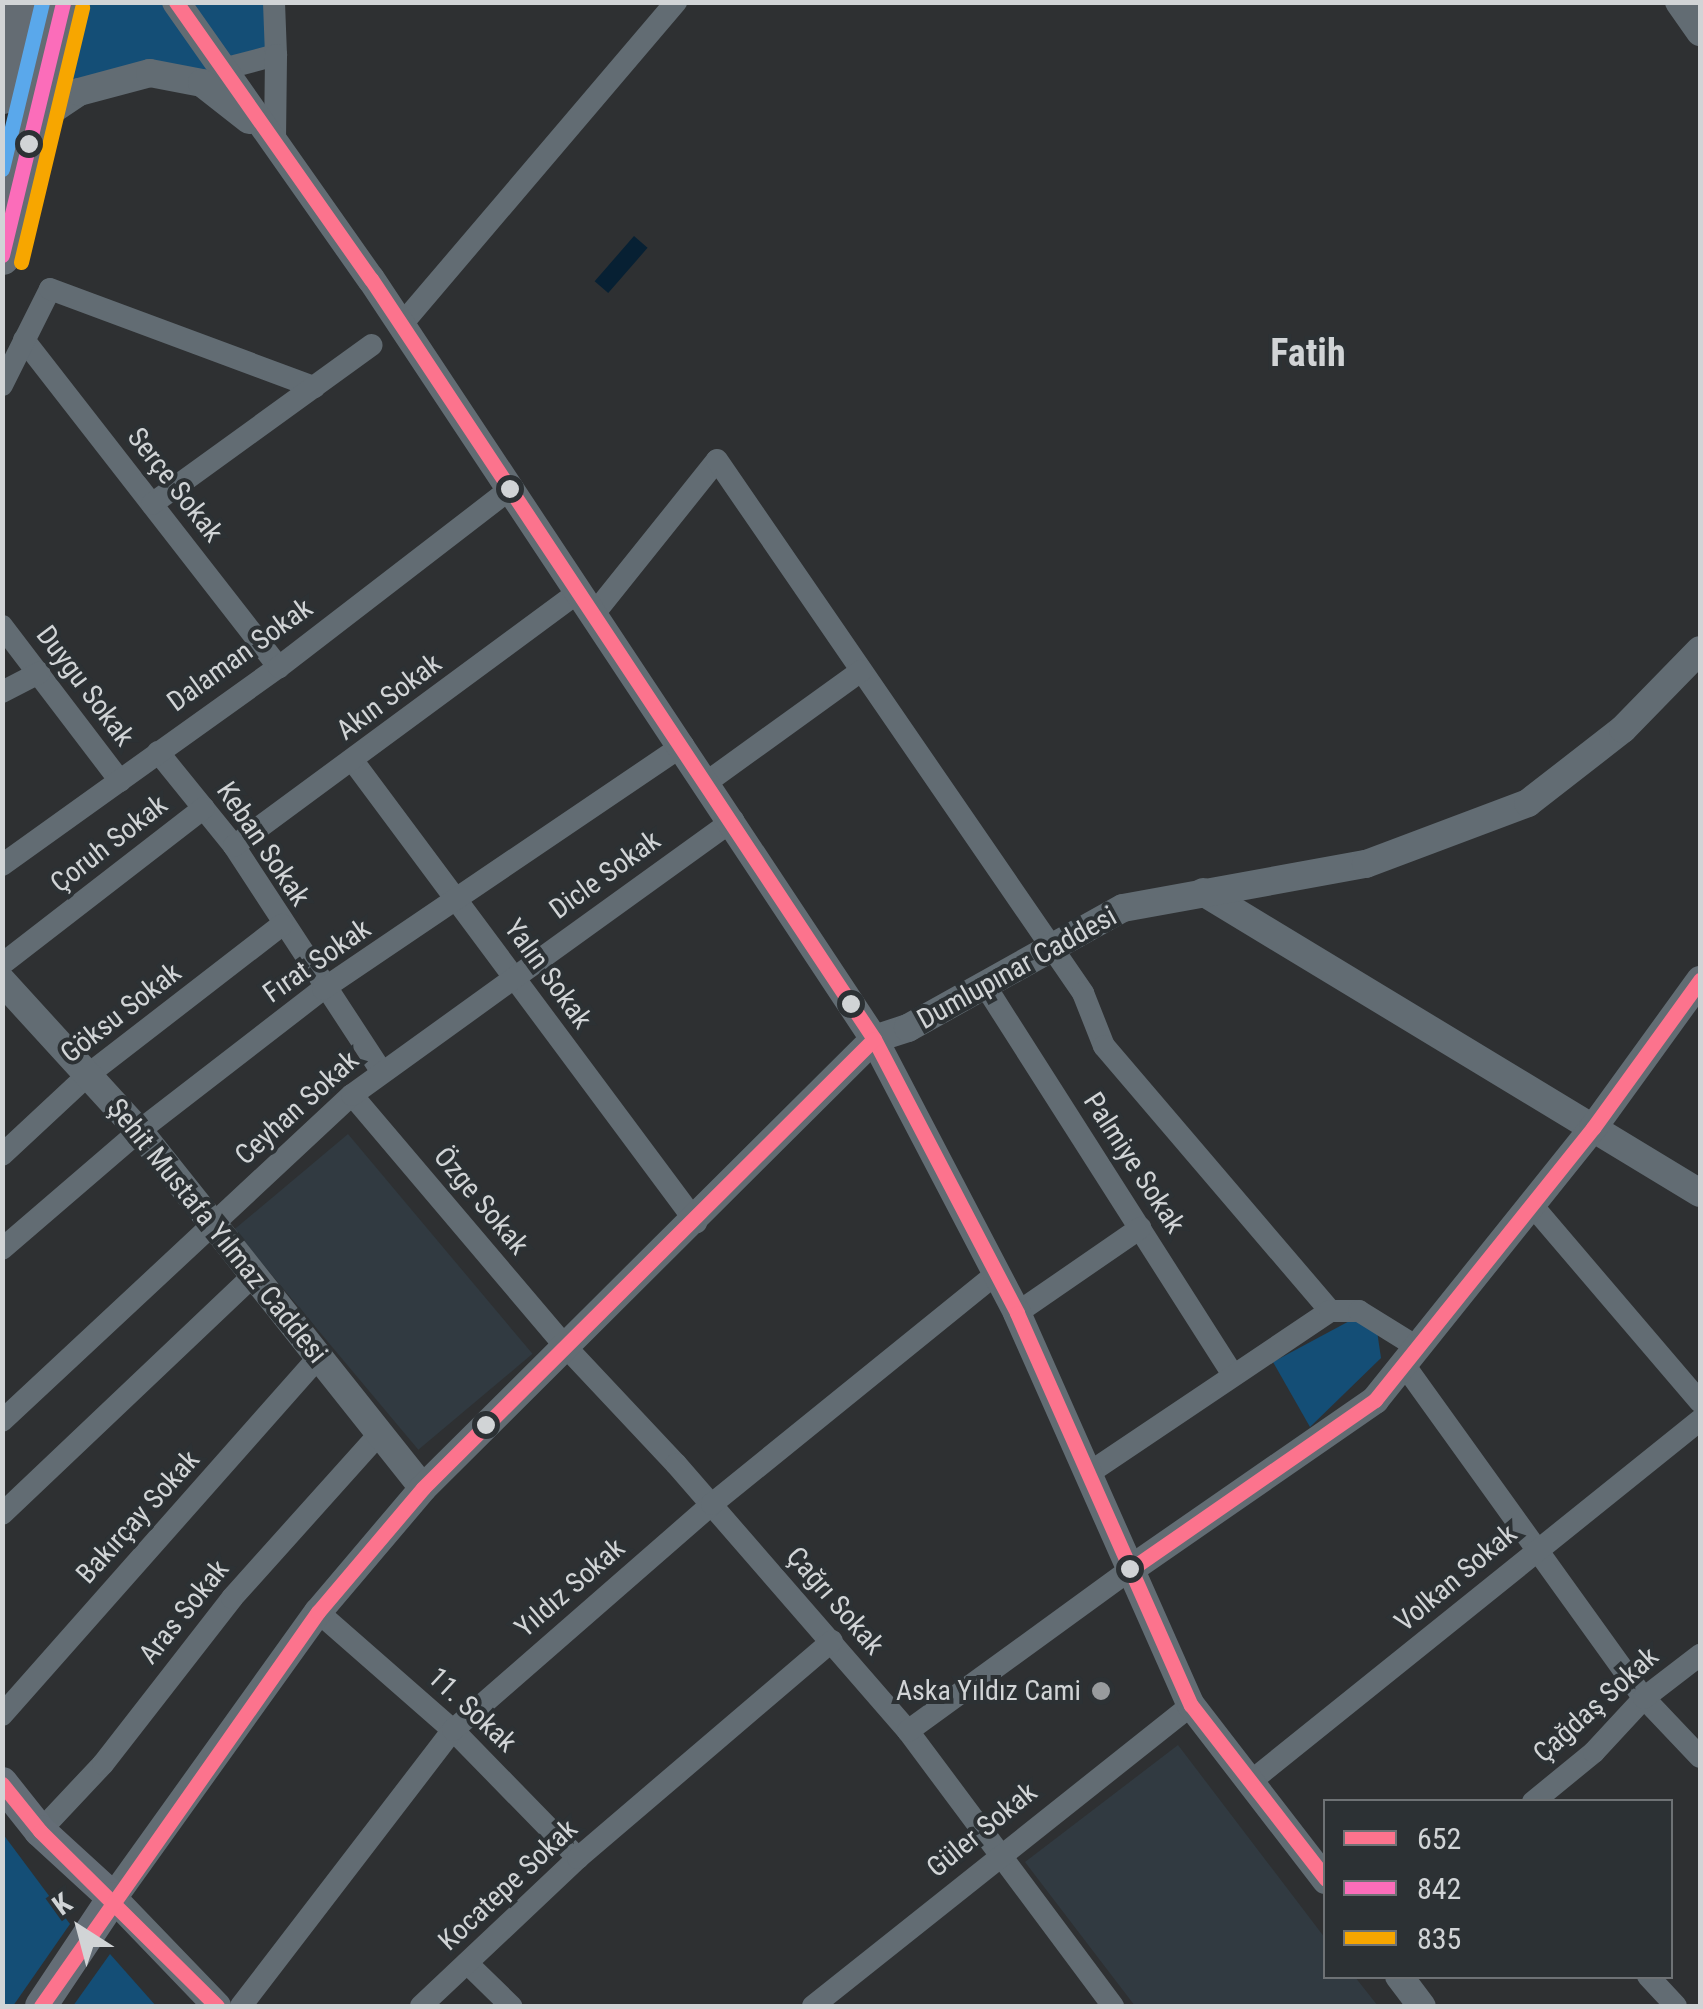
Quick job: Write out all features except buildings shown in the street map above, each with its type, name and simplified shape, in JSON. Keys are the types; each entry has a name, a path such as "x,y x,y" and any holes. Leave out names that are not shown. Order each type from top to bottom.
{"main road":[{"path":"2,96 20,2"},
{"path":"2,257 40,118 64,2"},
{"path":"2,1783 40,1832 113,1898"},
{"name":"Dumlupınar Caddesi","path":"41,2006 113,1898"}],"street":[{"path":"176,2 402,324 874,1039 1017,1313 1191,1705 1323,1876"},
{"path":"274,2 274,139"},
{"path":"402,324 676,2"},
{"path":"1679,2 1700,32"},
{"path":"223,69 276,55"},
{"path":"40,118 79,92 150,73 202,83 274,139"},
{"path":"2,385 50,289 314,387"},
{"name":"Serçe Sokak","path":"24,340 278,667"},
{"path":"152,504 372,345"},
{"name":"Akın Sokak","path":"234,846 585,604 717,460 860,672"},
{"name":"Dalaman Sokak","path":"2,865 278,667 510,489"},
{"name":"Duygu Sokak","path":"2,626 120,781"},
{"name":"Dumlupınar Caddesi","path":"113,1898 318,1612 423,1488 696,1222 874,1039 908,1028 1123,908 1366,864 1528,803 1623,729 1700,650"},
{"path":"2,692 39,672"},
{"path":"707,782 860,672 1052,946 1082,993 1104,1046 1330,1311"},
{"name":"Fırat Sokak","path":"2,1249 140,1131 323,990 458,902 682,744"},
{"name":"Keban Sokak","path":"158,752 234,846 323,990 382,1072"},
{"name":"Yalın Sokak","path":"353,761 696,1222"},
{"name":"Çoruh Sokak","path":"5,983 204,808"},
{"name":"Dicle Sokak","path":"513,978 732,820"},
{"path":"1204,892 1700,1193"},
{"name":"Göksu Sokak","path":"2,1155 89,1074 282,925"},
{"name":"Ceyhan Sokak","path":"2,1421 352,1095 513,978"},
{"name":"Şehit Mustafa Yılmaz Caddesi","path":"5,983 140,1131 212,1227 423,1488"},
{"name":"Palmiye Sokak","path":"984,984 1232,1374"},
{"path":"908,1732 1130,1568 1375,1400 1593,1128 1699,984"},
{"name":"Özge Sokak","path":"352,1095 565,1346"},
{"path":"1531,1204 1700,1402"},
{"path":"1017,1313 1140,1228"},
{"name":"Yıldız Sokak","path":"241,2006 453,1730 712,1504 997,1272"},
{"path":"2,1514 252,1277"},
{"path":"1089,1474 1330,1311 1359,1312 1411,1357 1644,1698 1700,1756"},
{"name":"Çağrı Sokak","path":"565,1346 712,1504 908,1732 1113,2006"},
{"name":"Bakırçay Sokak","path":"2,1715 318,1358"},
{"name":"Volkan Sokak","path":"1250,1782 1700,1420"},
{"name":"Aras Sokak","path":"40,1832 103,1764 232,1598 379,1434"},
{"name":"11. Sokak","path":"318,1612 453,1730 578,1858"},
{"name":"Kocatepe Sokak","path":"421,2006 578,1858 832,1641"},
{"name":"Çağdaş Sokak","path":"1537,1799 1594,1752 1644,1698 1700,1654"},
{"name":"Güler Sokak","path":"813,2006 997,1855 1191,1705"},
{"path":"113,1898 217,2006"},
{"path":"467,1963 511,2006"},
{"path":"1401,1979 1422,2006"},
{"path":"1651,1979 1676,2006"}],"shaded area":[{"path":"63,3 274,3 276,55 202,83 150,73 40,118"},
{"path":"634,236 648,248 608,293 595,281"},
{"path":"348,1134 532,1354 418,1450 234,1230"},
{"path":"1355,1318 1377,1331 1381,1358 1310,1427 1273,1362"},
{"path":"1178,1745 1323,1935 1323,1979 1357,1979 1378,2006 1135,2006 1025,1862"},
{"path":"3,1834 70,1924 13,2006 3,2006"},
{"path":"110,1954 156,2006 73,2006"}],"transit line":[{"path":"2,169 42,2"},
{"name":"842","path":"2,255 63,2"},
{"name":"652","path":"176,2 371,279 874,1039 1017,1313 1191,1705 1323,1875"},
{"name":"835","path":"21,262 82,7"},
{"name":"652","path":"1131,1569 1375,1400 1593,1128 1700,980"},
{"name":"652","path":"41,2006 318,1612 423,1488 874,1039"},
{"name":"652","path":"2,1784 40,1831 217,2006"}],"place":[{"name":"Aska Yıldız Cami","path":"1101,1691"}],"district":[{"name":"Fatih","path":"1308,354"}]}
